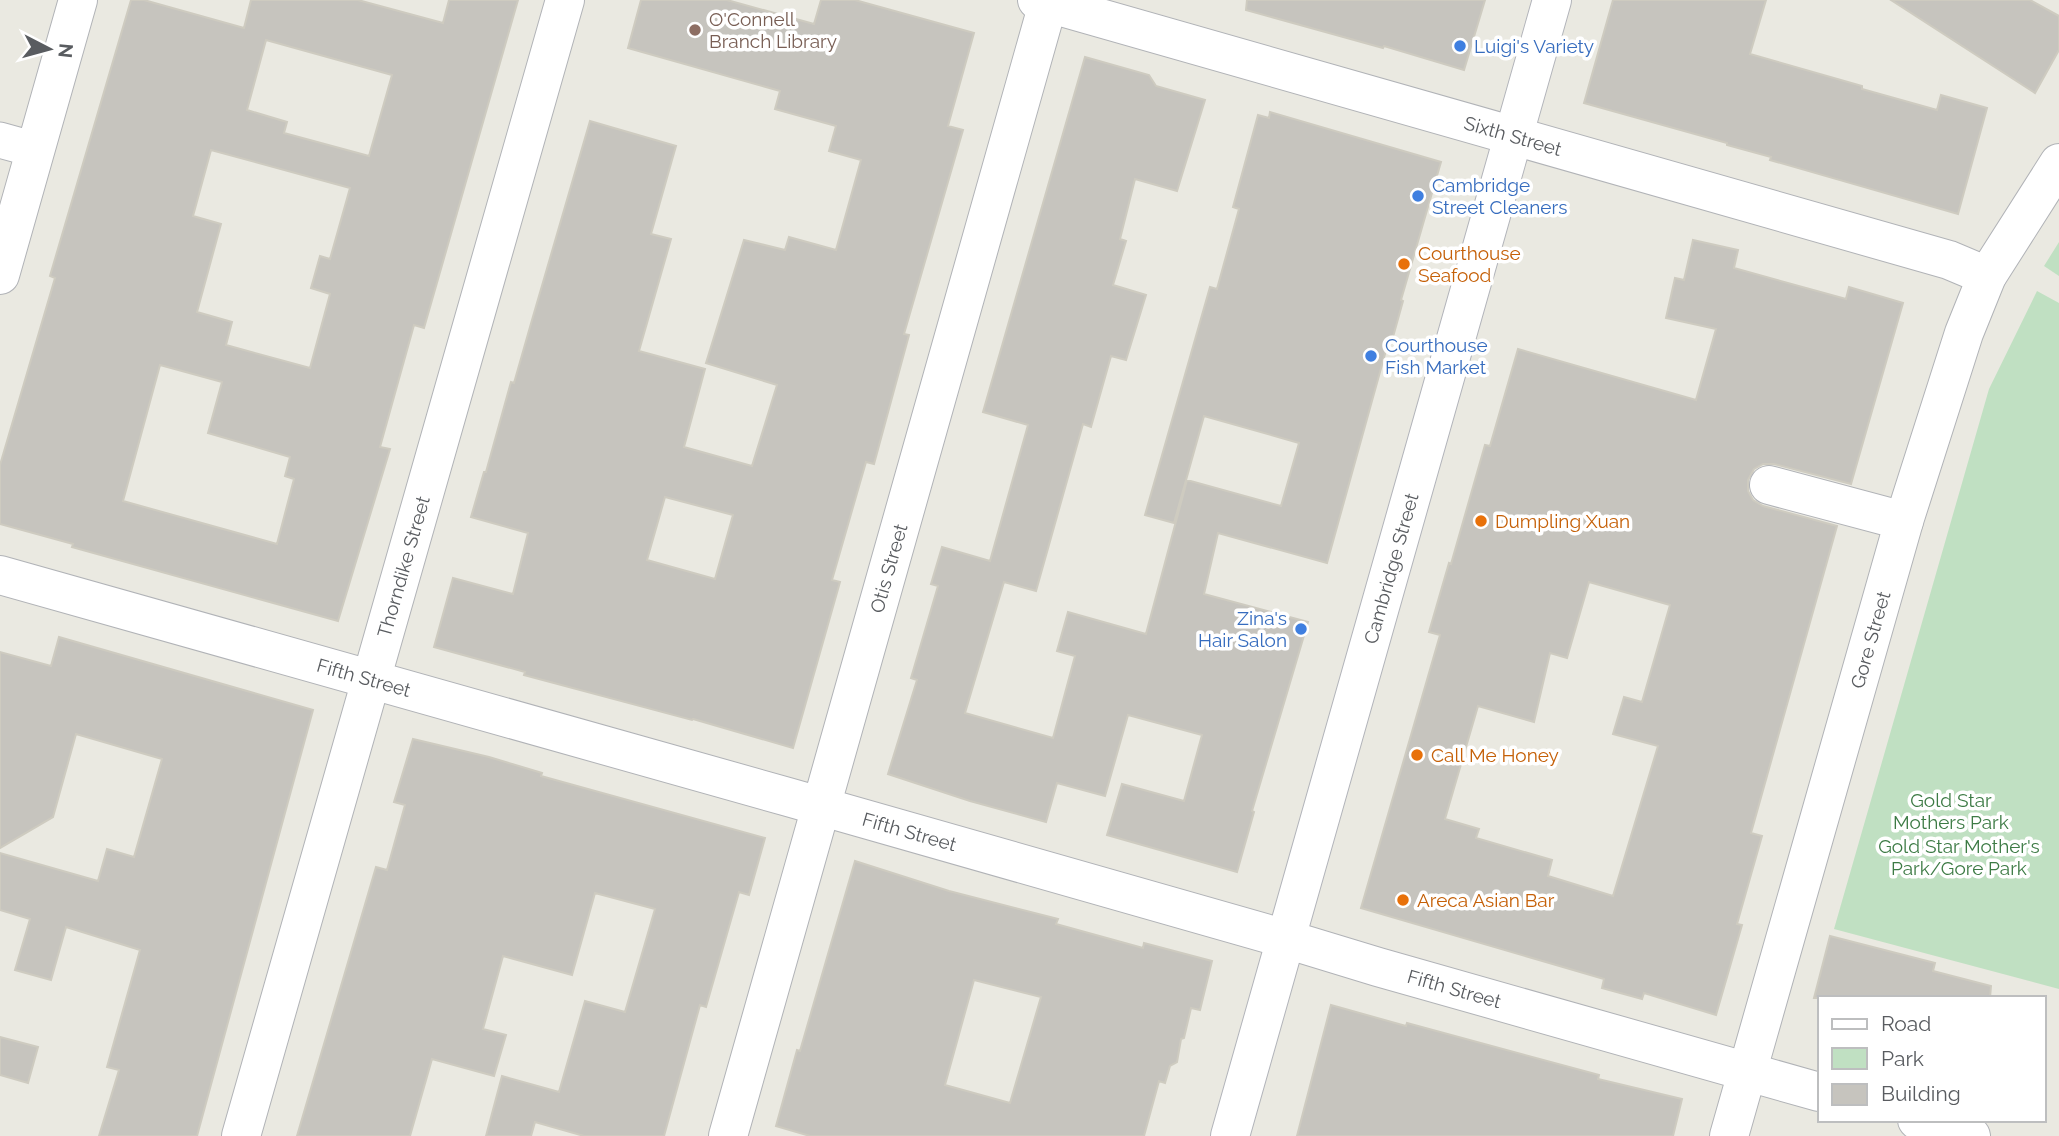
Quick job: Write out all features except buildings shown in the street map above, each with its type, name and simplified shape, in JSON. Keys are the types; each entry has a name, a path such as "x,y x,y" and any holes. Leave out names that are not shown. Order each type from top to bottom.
{"street":[{"path":"0,275 18,145 78,0"},
{"name":"Thorndike Street","path":"241,1136 565,0"},
{"name":"Cambridge Street","path":"1230,1136 1552,0"},
{"name":"Sixth Street","path":"1045,1 1950,260 1987,276"},
{"name":"Otis Street","path":"728,1136 1045,1"},
{"name":"Gore Street","path":"1729,1136 1904,521 1964,333 1987,276 2059,163"},
{"path":"1769,485 1904,521"},
{"name":"Fifth Street","path":"0,575 1818,1091"},
{"path":"1924,1122 1971,1136"}],"green space":[{"path":"2059,242 2059,276 2044,266"},
{"name":"Gold Star Mother's Park/Gore Park","path":"2037,291 2059,303 2059,989 1834,929 1989,389"}],"place":[{"name":"O'Connell Branch Library","path":"695,30"},
{"name":"Luigi's Variety","path":"1460,46"},
{"name":"Cambridge Street Cleaners","path":"1418,196"},
{"name":"Courthouse Seafood","path":"1404,264"},
{"name":"Courthouse Fish Market","path":"1371,356"},
{"name":"Dumpling Xuan","path":"1481,521"},
{"name":"Zina's Hair Salon","path":"1301,629"},
{"name":"Call Me Honey","path":"1417,755"},
{"name":"Areca Asian Bar","path":"1403,900"}],"park label":[{"name":"Gold Star Mothers Park","path":"1951,811"}]}
